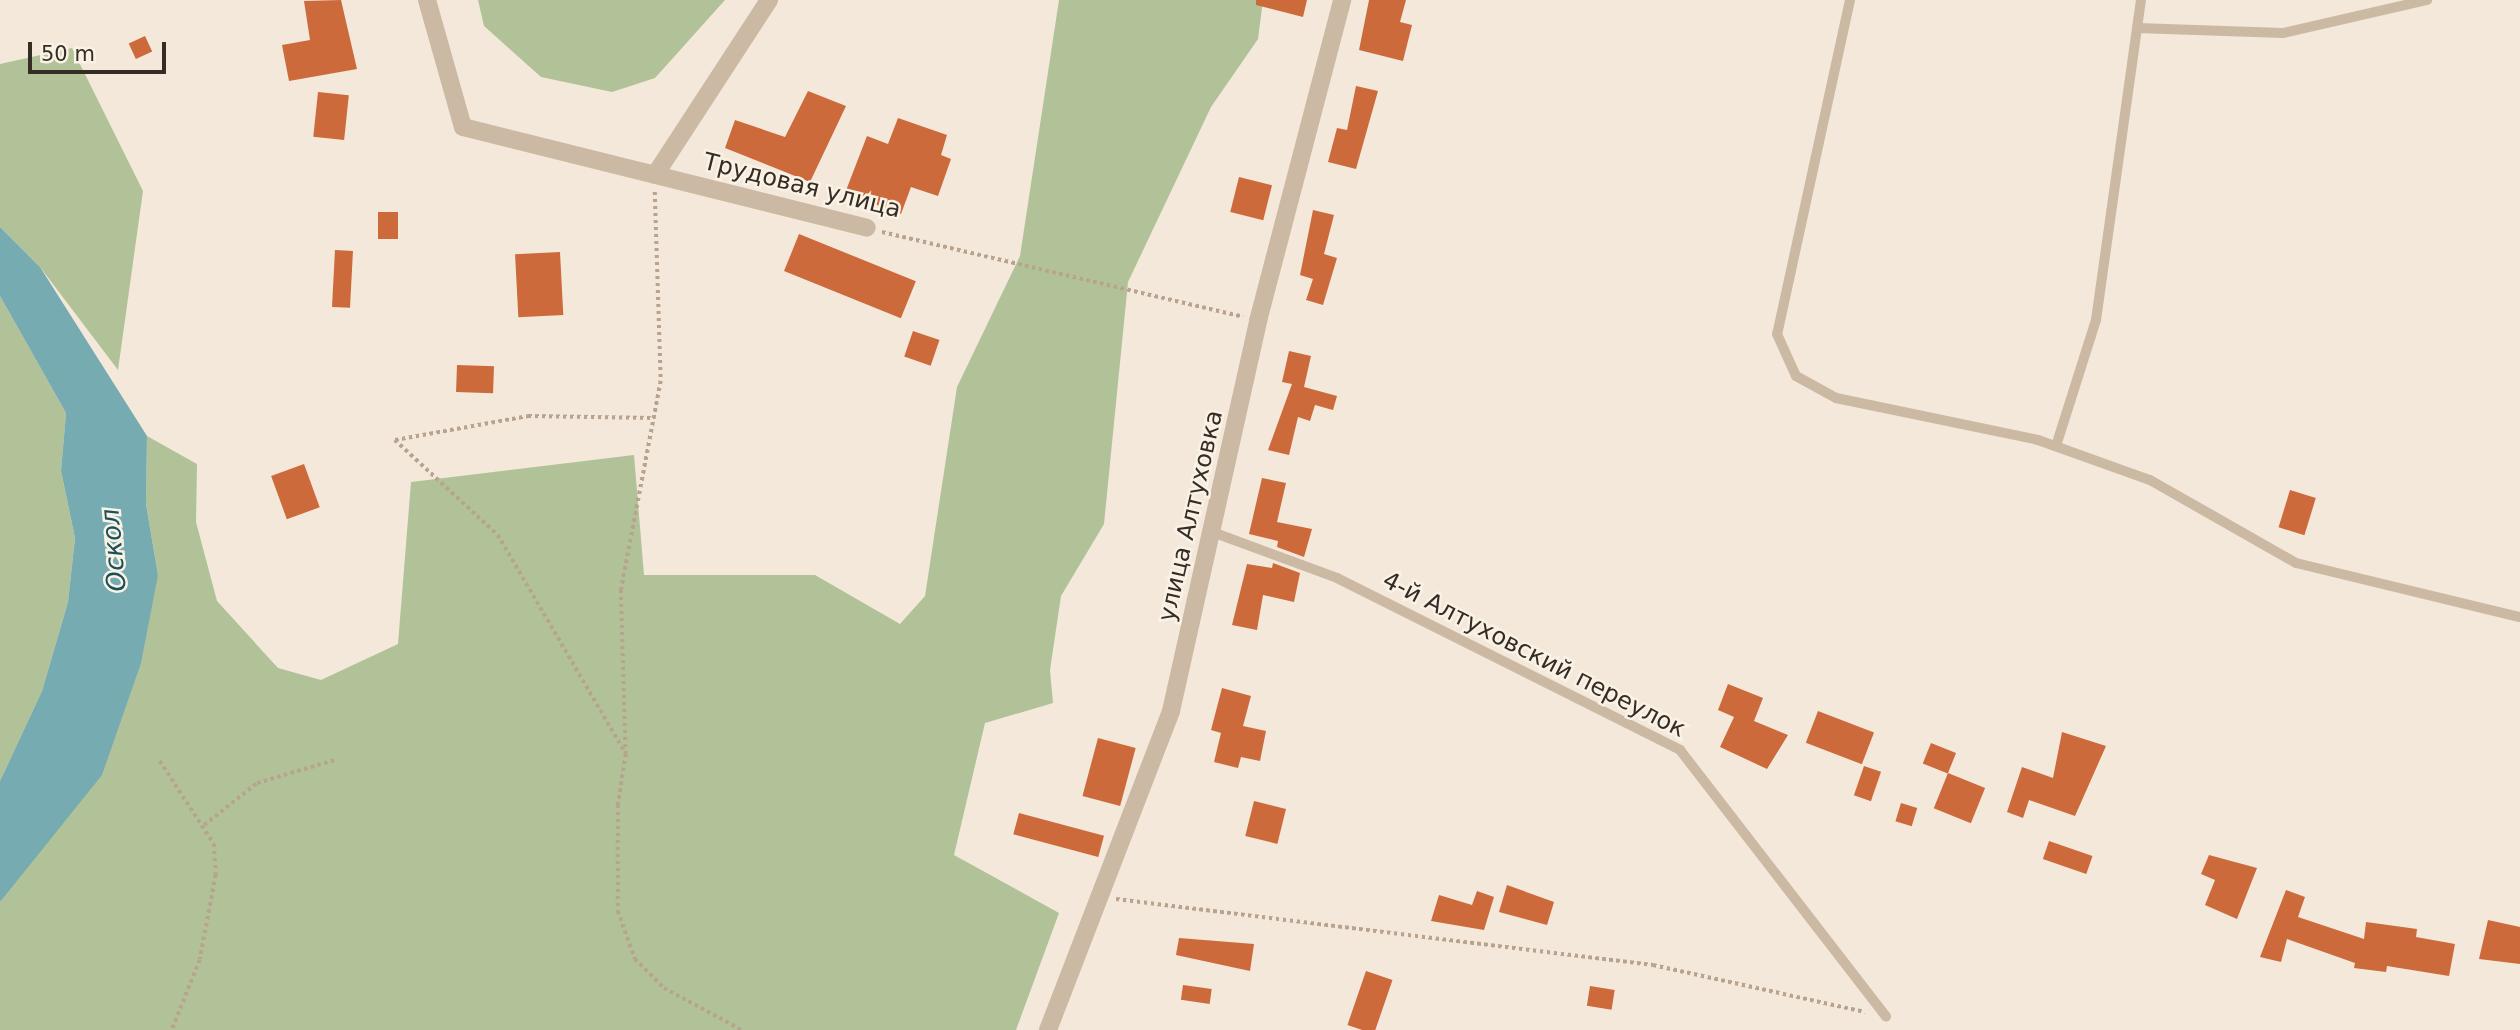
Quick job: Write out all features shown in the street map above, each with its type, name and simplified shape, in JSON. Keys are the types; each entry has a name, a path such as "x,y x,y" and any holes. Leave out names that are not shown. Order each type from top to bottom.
{"street":[{"name":"Трудовая улица","path":"427,0 463,127 867,229"},
{"path":"655,175 769,0"},
{"name":"улица Алтуховка","path":"1048,1030 1097,895 1171,711 1215,533 1258,321 1342,0"}],"lane":[{"path":"1850,0 1777,334 1796,376 1836,398 2056,446 2150,480 2296,563 2520,617"},
{"path":"2056,446 2096,320 2141,0"},
{"path":"2137,28 2283,33 2427,0"},
{"name":"4-й Алтуховский переулок","path":"1215,533 1337,578 1680,750 1886,1017"}],"path":[{"path":"655,175 661,380 621,590 626,754 618,805 618,911 635,959 664,988 742,1030"},
{"name":"Трудовая улица","path":"867,229 1258,321"},
{"path":"626,754 498,535 396,440 528,416 654,418"},
{"path":"204,825 257,783 338,758"},
{"path":"160,761 214,844 211,910 200,960 172,1030"},
{"path":"1097,895 1653,965 1886,1017"}],"green space":[{"path":"478,0 725,0 655,78 612,92 541,77 484,26"},
{"path":"1059,0 1263,0 1258,39 1211,107 1128,282 1104,524 1061,596 1050,670 1053,703 985,723 954,855 1059,913 1016,1030 0,1030 0,902 30,861 158,575 146,504 147,436 197,464 196,522 217,601 278,668 321,680 398,644 411,482 634,455 644,575 815,575 900,624 925,596 957,387 1020,256"},
{"path":"72,48 143,191 118,370 40,267 0,227 0,64"},
{"path":"0,296 66,413 61,471 75,538 68,602 42,691 0,781"}],"water":[{"name":"Оскол","path":"0,227 40,267 147,436 146,504 158,575 141,663 102,775 0,902 0,781 42,691 68,602 75,538 61,471 66,413 0,296"}],"building":[{"path":"341,0 357,69 289,81 282,45 310,40 304,1"},
{"path":"1256,0 1307,0 1303,17 1256,5"},
{"path":"1369,0 1406,0 1400,22 1412,25 1403,61 1359,50"},
{"path":"145,36 152,51 136,59 129,44"},
{"path":"1356,86 1378,91 1356,169 1328,162 1337,128 1347,130"},
{"path":"808,91 846,106 810,182 725,148 735,120 785,137"},
{"path":"318,92 349,95 344,140 313,137"},
{"path":"898,118 947,135 941,155 951,159 938,196 911,187 901,214 845,193 867,136 888,144"},
{"path":"1239,177 1272,185 1263,220 1230,212"},
{"path":"1313,210 1334,215 1324,254 1337,258 1323,305 1306,300 1313,279 1300,275"},
{"path":"378,212 398,212 398,239 378,239"},
{"path":"799,234 916,281 901,318 784,271"},
{"path":"335,250 353,251 350,308 332,307"},
{"path":"560,252 563,315 518,317 515,254"},
{"path":"913,331 939,340 931,366 904,357"},
{"path":"1289,351 1311,356 1304,387 1337,396 1333,410 1315,405 1310,421 1298,417 1289,455 1268,450 1292,384 1282,382"},
{"path":"457,365 494,366 493,393 456,392"},
{"path":"304,464 320,507 287,519 271,476"},
{"path":"1262,478 1286,483 1277,522 1312,529 1304,557 1277,547 1278,541 1249,534"},
{"path":"2290,490 2316,498 2304,535 2279,527"},
{"path":"1273,563 1300,573 1294,602 1263,595 1257,630 1232,625 1247,564 1272,568"},
{"path":"1728,684 1763,698 1754,721 1788,735 1767,769 1720,747 1734,717 1718,710"},
{"path":"1222,688 1251,696 1243,726 1266,731 1260,761 1241,757 1238,768 1214,762 1221,733 1211,730"},
{"path":"1818,711 1874,733 1862,764 1806,743"},
{"path":"2062,732 2106,746 2075,816 2029,800 2023,818 2007,812 2022,767 2053,778"},
{"path":"1098,738 1136,748 1120,806 1082,796"},
{"path":"1931,743 1956,753 1948,774 1923,763"},
{"path":"1864,766 1881,772 1871,801 1854,795"},
{"path":"1948,773 1985,788 1971,823 1934,808"},
{"path":"1254,801 1286,809 1277,844 1245,836"},
{"path":"1901,803 1917,808 1912,826 1895,821"},
{"path":"1019,813 1104,836 1098,857 1013,834"},
{"path":"2049,841 2092,856 2086,874 2043,859"},
{"path":"2209,855 2257,868 2237,919 2205,905 2215,880 2201,874"},
{"path":"1507,885 1554,902 1547,925 1499,912"},
{"path":"2286,890 2305,897 2298,917 2364,939 2366,922 2417,929 2416,937 2455,944 2449,976 2387,966 2386,972 2354,968 2355,963 2287,939 2281,962 2260,957"},
{"path":"1477,891 1494,897 1484,930 1431,921 1439,895 1472,905"},
{"path":"2488,920 2520,927 2520,964 2479,959"},
{"path":"1179,938 1254,944 1250,971 1176,955"},
{"path":"1366,971 1392,980 1375,1030 1362,1030 1347,1025"},
{"path":"1183,985 1212,989 1210,1004 1181,1000"},
{"path":"1590,986 1615,990 1612,1010 1587,1006"}]}
